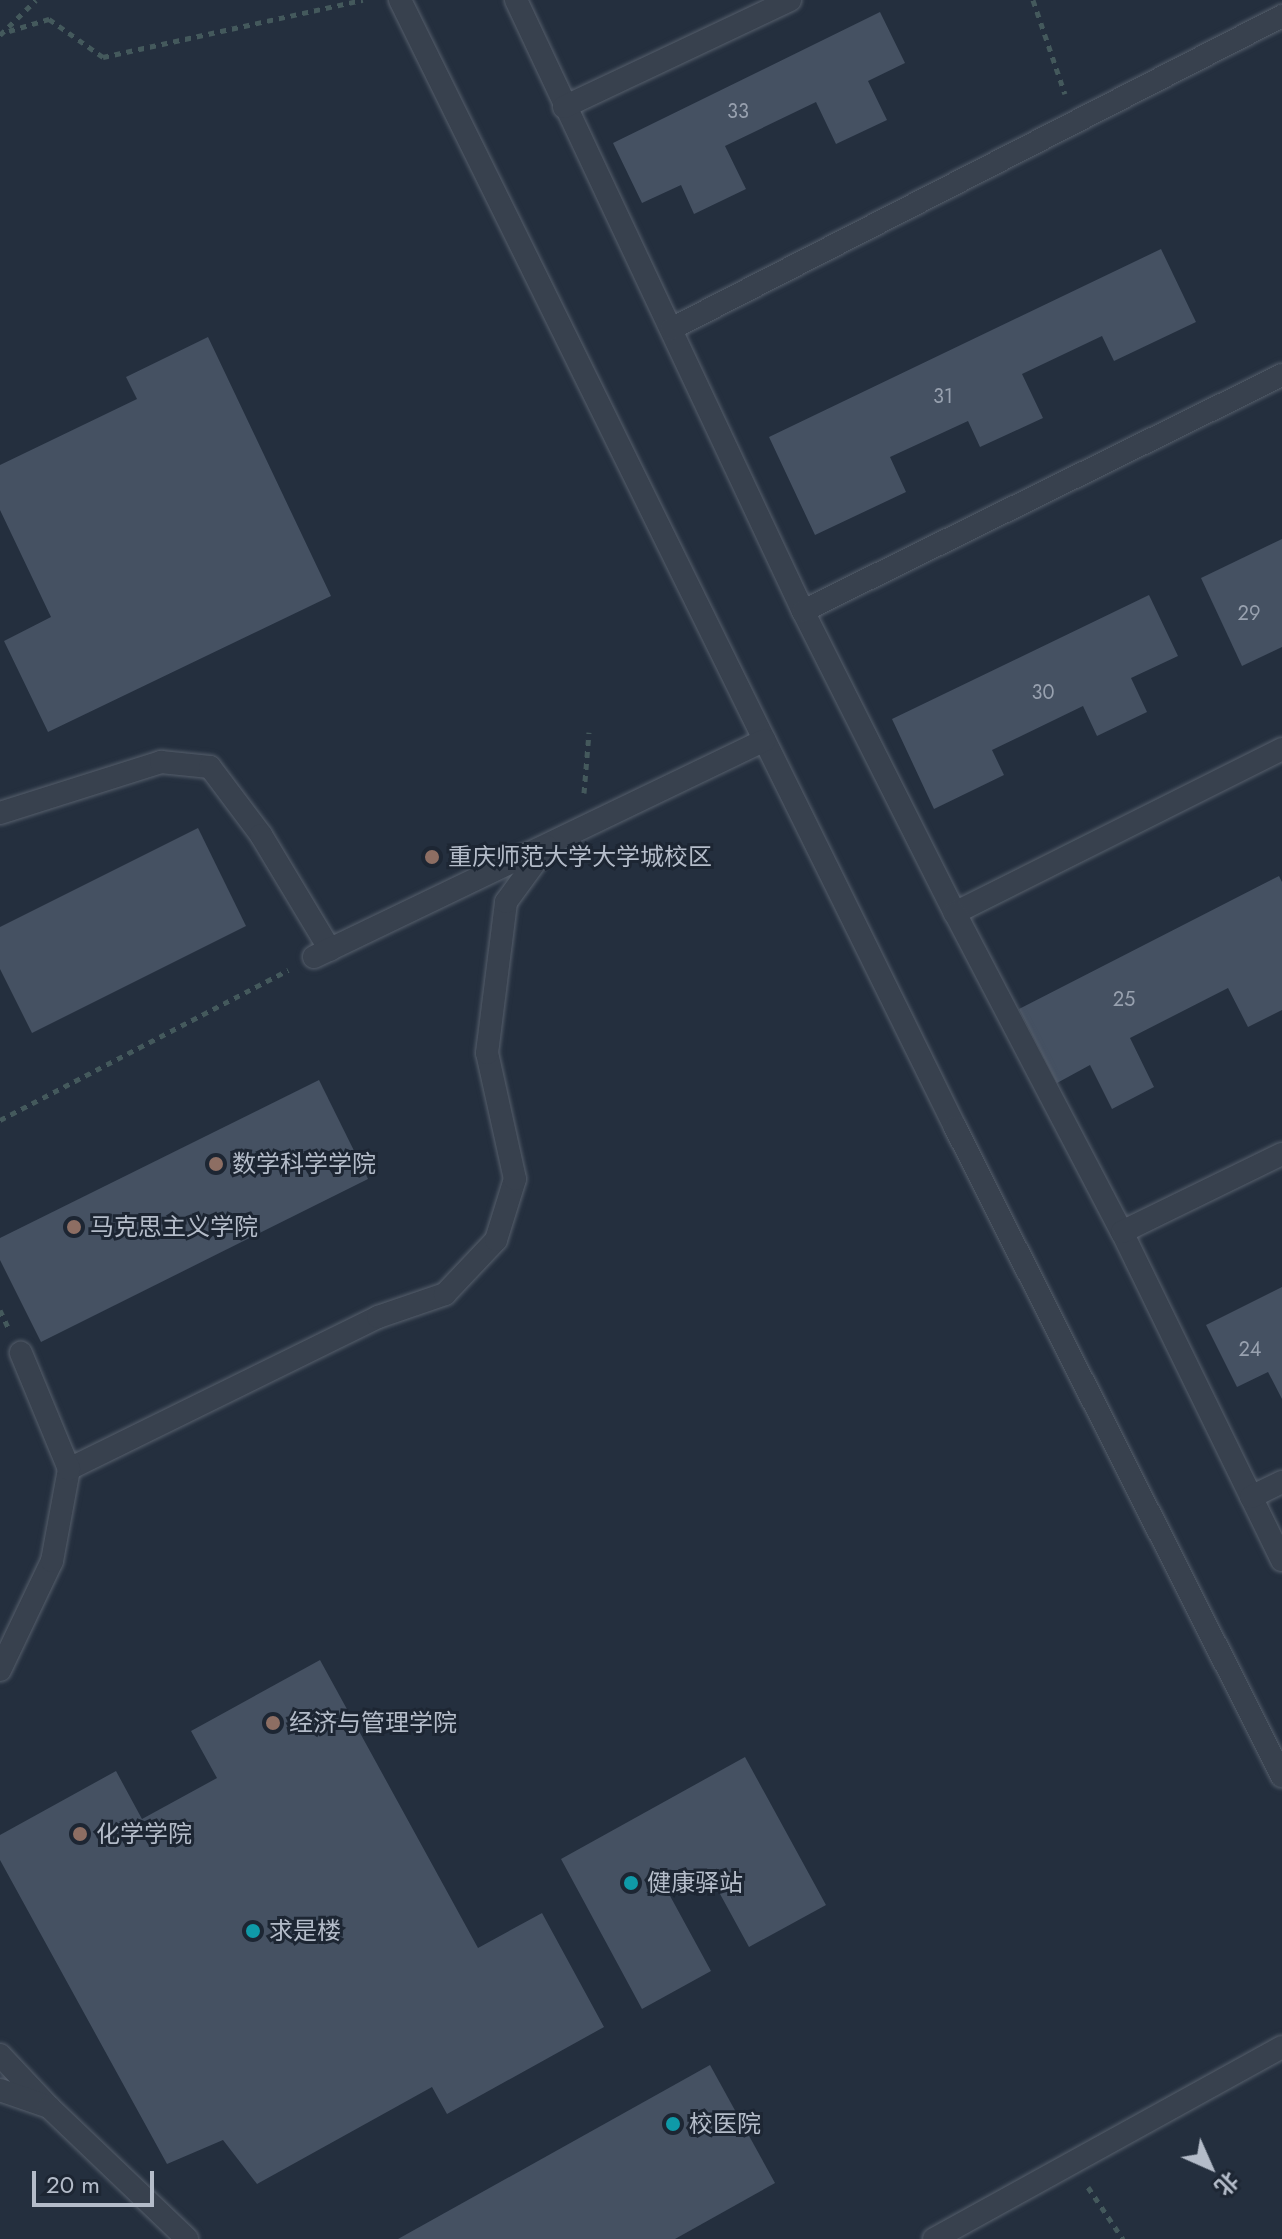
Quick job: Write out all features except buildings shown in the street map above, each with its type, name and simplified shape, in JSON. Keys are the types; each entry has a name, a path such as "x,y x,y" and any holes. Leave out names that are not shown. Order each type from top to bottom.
{"lane":[{"path":"400,0 947,1113 1282,1776"},
{"path":"516,0 803,611 955,913 1122,1232 1282,1560"},
{"path":"564,107 790,0"},
{"path":"671,329 1282,16"},
{"path":"803,611 1282,375"},
{"path":"0,813 161,762 210,767 261,835 322,953 764,740"},
{"path":"955,913 1282,749"},
{"path":"69,1469 378,1317 445,1294 496,1240 515,1179 487,1053 504,917 506,902 547,846"},
{"path":"1122,1232 1282,1154"},
{"path":"0,1670 52,1561 69,1469 21,1353"},
{"path":"1251,1497 1282,1482"},
{"path":"934,2239 1282,2047"},
{"path":"0,2055 49,2107 187,2239"},
{"path":"0,2090 49,2107"}],"path":[{"path":"9,31 36,0"},
{"path":"0,35 49,19 103,57 363,0"},
{"path":"1033,0 1075,123"},
{"path":"580,830 589,732"},
{"path":"0,1120 322,953"},
{"path":"1073,2162 1123,2239"}],"place":[{"name":"重庆师范大学大学城校区","path":"432,857"},
{"name":"数学科学学院","path":"216,1164"},
{"name":"马克思主义学院","path":"74,1227"},
{"name":"经济与管理学院","path":"273,1723"},
{"name":"化学学院","path":"80,1834"},
{"name":"健康驿站","path":"631,1883"},
{"name":"求是楼","path":"253,1931"},
{"name":"校医院","path":"673,2124"}]}
